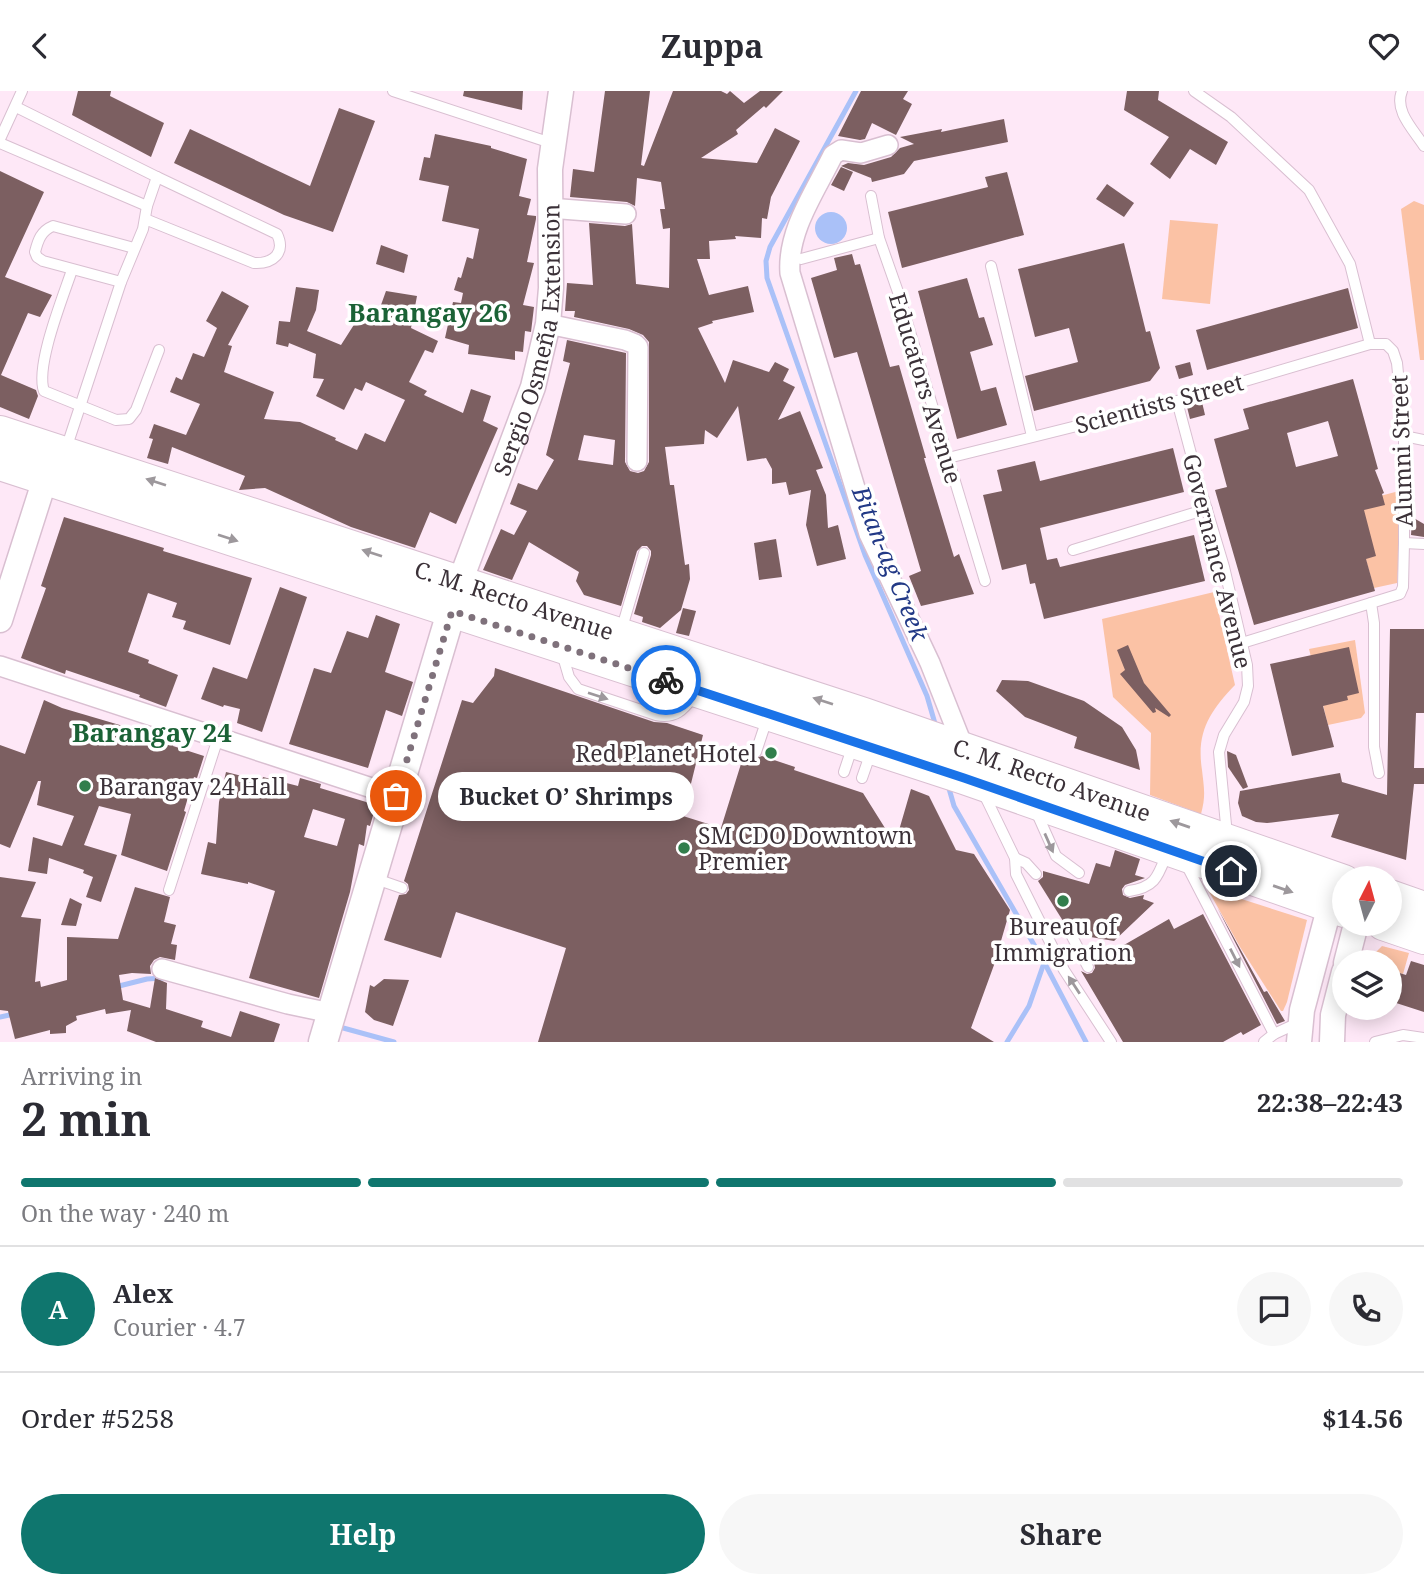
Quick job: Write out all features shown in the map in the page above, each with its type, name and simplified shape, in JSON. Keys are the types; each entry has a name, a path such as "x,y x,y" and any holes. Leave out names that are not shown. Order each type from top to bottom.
{"highway":[{"name":"C. M. Recto Avenue","path":"0,432 456,596 560,646 769,714 862,732 910,731 1032,802 1175,852 1332,892"},
{"name":"C. M. Recto Avenue","path":"0,464 44,479 456,596 620,635 862,732 915,762 966,764 1227,840 1332,891"},
{"path":"1402,900 1424,908"},
{"path":"1402,930 1424,938"}],"main road":[{"path":"323,1042 456,596"}],"street":[{"name":"Sergio Osmeña Extension","path":"456,596 529,397 548,324 551,288 549,208 552,143 561,91"},
{"path":"888,145 861,153 841,150 834,155 794,236 789,255 790,273 869,534 930,663 966,764"},
{"path":"549,208 626,214"},
{"path":"548,324 625,340 638,348 637,461"},
{"path":"1,612 44,479"},
{"path":"0,666 396,796"},
{"path":"1300,1032 1332,919"},
{"path":"162,969 288,1004 331,1013"},
{"path":"1332,1042 1333,1020"}],"lane":[{"path":"22,91 0,141 147,207"},
{"path":"393,91 552,143"},
{"path":"1194,91 1231,117 1309,190 1350,264 1370,344"},
{"path":"1402,91 1399,101 1401,113 1424,146"},
{"path":"16,107 277,234 282,243 281,250 265,264 254,263 145,219"},
{"path":"64,453 157,177"},
{"name":"Educators Avenue","path":"871,196 879,238 898,292 985,580"},
{"path":"121,282 72,270 37,257 35,252 44,229 53,226 134,247"},
{"path":"801,259 879,238"},
{"path":"991,266 1032,436"},
{"path":"72,270 44,358 41,383 44,391 116,420 129,419 136,410 159,350"},
{"name":"Scientists Street","path":"948,458 1177,401 1370,344"},
{"name":"Alumni Street","path":"1370,344 1386,344 1393,351 1397,363 1404,436 1404,543 1400,594 1371,603"},
{"name":"Governance Avenue","path":"1177,401 1224,567 1242,643 1248,686 1244,702 1224,735 1219,752 1227,840"},
{"path":"1404,436 1424,440"},
{"path":"1073,550 1206,509"},
{"path":"1404,543 1424,544"},
{"path":"620,635 644,553"},
{"path":"1242,643 1371,603 1374,623 1374,747 1379,773"},
{"path":"755,752 769,714"},
{"path":"844,772 862,732"},
{"path":"862,732 862,778"},
{"path":"169,890 218,738"},
{"path":"966,764 1016,858 1016,874 1065,970 1111,1042"},
{"path":"1032,802 1056,856 1079,873"},
{"path":"1129,891 1141,889 1157,879 1175,852 1275,1034"},
{"path":"1016,858 1026,863 1036,874"},
{"path":"372,878 402,888"},
{"path":"1067,927 1088,967"},
{"path":"1264,1042 1275,1034 1300,1032"},
{"path":"1376,1042 1403,1035 1424,1038"}],"shaded area":[{"path":"1414,201 1424,205 1424,360 1420,360 1401,209"},
{"path":"1170,220 1218,224 1210,304 1162,299"},
{"path":"1399,491 1397,583 1374,588 1350,504"},
{"path":"1214,592 1235,685 1212,713 1203,733 1201,757 1204,797 1201,814 1150,795 1151,733 1113,697 1102,619"},
{"path":"1355,640 1365,713 1361,718 1328,725 1309,649"},
{"path":"1207,888 1307,920 1283,1011 1240,947"},
{"path":"1382,946 1397,950 1378,950"},
{"path":"1402,951 1409,953 1402,974"}],"water":[{"path":"831,212 842,217 847,228 842,239 831,244 820,239 815,228 820,217"}],"building":[{"path":"78,91 111,91 110,96 164,123 151,157 72,115"},
{"path":"464,91 523,91 522,110 463,96"},
{"path":"605,91 650,91 641,165 644,166 673,91 721,91 727,94 730,91 744,103 760,91 783,91 766,108 764,106 736,130 738,134 701,158 757,163 775,128 800,141 771,197 767,219 762,218 761,238 735,236 736,239 709,241 710,259 697,259 709,295 748,286 754,312 712,321 713,323 698,328 725,383 733,360 769,372 775,362 789,369 783,381 795,387 778,420 800,411 823,468 816,470 826,495 828,528 838,525 846,559 817,566 806,525 811,490 789,495 786,482 772,484 772,469 766,458 747,461 738,406 717,438 705,430 704,444 665,447 670,485 674,485 685,565 689,564 690,579 681,610 660,628 642,622 643,617 634,614 651,555 647,546 642,546 637,551 621,606 584,595 576,581 579,572 529,542 512,580 483,570 501,529 514,535 527,511 510,504 518,483 537,490 554,460 546,455 570,363 563,361 567,340 626,353 625,462 630,471 638,473 644,471 649,462 649,342 643,335 629,329 574,317 575,311 565,311 567,283 593,285 589,223 625,226 632,224 636,284 669,288 670,228 663,229 660,209 665,209 661,182 637,178 635,206 627,202 570,197 573,169 594,172","holes":["584,435 615,440 613,465 578,460"]},
{"path":"861,91 908,91 903,99 912,104 896,135 872,123 865,139 838,136"},
{"path":"1127,91 1159,91 1158,100 1228,142 1216,165 1190,149 1170,179 1150,164 1169,137 1124,110"},
{"path":"339,108 375,121 333,232 284,215 174,163 190,129 310,186"},
{"path":"1004,119 1008,142 914,161 904,174 872,182 871,178 841,166 848,163 864,165 891,157 900,148 914,144 900,137"},
{"path":"435,134 491,146 527,159 519,196 531,199 527,215 536,216 536,219 527,262 534,263 523,305 534,307 531,332 525,331 523,352 515,351 515,360 468,354 469,345 445,338 453,302 461,303 463,293 454,290 458,277 461,278 467,257 473,259 479,229 442,221 449,186 419,180 424,157 430,158"},
{"path":"841,167 853,172 844,191 831,185"},
{"path":"0,171 44,192 5,277 52,295 40,317 28,313 1,375 36,390 38,396 29,419 0,407"},
{"path":"1007,172 1024,235 902,268 888,212 988,187 985,177"},
{"path":"1107,184 1134,203 1124,217 1096,199"},
{"path":"1124,243 1146,332 1150,331 1160,368 1150,381 1034,411 1025,376 1078,362 1069,328 1035,337 1018,269"},
{"path":"381,245 408,255 404,273 376,264"},
{"path":"852,254 855,265 860,264 890,367 899,365 954,557 959,554 974,594 921,606 909,576 921,571 857,352 834,358 811,278 837,270 834,258"},
{"path":"967,278 979,318 984,317 993,345 970,352 981,391 996,387 1007,425 957,439 918,291"},
{"path":"296,287 319,290 316,310 307,331 341,345 364,309 377,316 386,291 417,296 411,328 438,341 433,353 425,350 409,382 427,391 424,395 463,413 471,389 491,396 483,421 498,428 456,524 430,512 415,548 351,527 265,488 239,490 245,476 172,447 168,464 147,458 154,424 186,435 200,404 170,392 176,377 182,380 193,353 204,357 217,328 206,321 222,291 249,306 228,345 232,346 224,372 274,392 264,419 300,422 357,450 365,433 385,442 405,400 366,382 362,391 355,388 344,410 316,396 324,379 313,378 316,354 289,343 288,347 276,344 279,321 290,322"},
{"path":"1348,288 1358,328 1207,370 1196,330"},
{"path":"1190,362 1193,375 1179,379 1175,366"},
{"path":"1353,379 1378,469 1375,470 1384,493 1385,505 1364,510 1376,556 1366,559 1375,591 1254,625 1215,490 1227,487 1214,439 1249,429 1243,409","holes":["1328,421 1338,456 1296,467 1287,433"]},
{"path":"1202,402 1205,415 1190,419 1187,407"},
{"path":"1173,448 1184,492 1040,528 1047,560 1057,558 1060,567 1194,535 1205,581 1044,619 1035,583 1030,584 1026,564 1002,570 983,495 1002,491 997,470 1035,461 1040,481"},
{"path":"64,517 252,578 230,645 183,629 186,621 172,617 177,603 148,593 128,652 178,675 166,707 139,697 140,695 66,670 65,674 21,658 46,588 41,586"},
{"path":"1412,517 1424,524 1424,537 1411,535"},
{"path":"776,539 782,577 759,580 754,543"},
{"path":"280,587 307,597 262,732 237,723 240,709 224,705 223,707 201,699 213,667 247,679"},
{"path":"683,608 696,611 689,636 676,633"},
{"path":"376,615 400,624 385,672 413,682 402,716 386,710 368,768 289,744 314,668 331,673 347,631 368,638"},
{"path":"1390,629 1424,629 1424,713 1416,713 1414,768 1424,768 1424,784 1414,784 1406,860 1331,837 1339,814 1267,823 1242,816 1238,803 1240,791 1340,773 1342,782 1387,795"},
{"path":"1128,645 1144,683 1171,715 1169,717 1155,708 1156,712 1153,713 1120,674 1125,670 1117,650"},
{"path":"1349,647 1359,693 1347,696 1348,700 1323,706 1334,747 1292,756 1270,664"},
{"name":"SM CDO Downtown Premier","path":"495,668 654,722 667,723 703,735 683,816 721,828 745,751 753,759 762,756 795,767 794,770 863,793 895,844 911,789 929,796 956,850 974,854 1010,910 971,1028 994,1042 538,1042 566,948 456,912 441,958 384,940 399,895 406,894 409,890 404,881 462,700 473,703 494,676"},
{"path":"1002,680 1028,681 1084,701 1122,727 1136,750 1140,770 1074,748 1077,737 1025,717 996,691"},
{"path":"44,700 62,708 174,741 173,746 204,756 197,778 194,777 167,871 121,855 131,814 99,806 84,845 117,855 101,902 86,897 93,877 83,873 84,870 49,858 47,874 28,871 33,837 62,846 74,816 37,805 41,781 38,781 10,848 0,844 0,745 25,754"},
{"path":"1227,751 1236,755 1248,787 1243,789 1228,767"},
{"path":"226,772 262,781 263,777 298,786 300,778 321,784 320,788 376,805 370,826 367,825 364,846 359,844 350,892 319,998 249,978 275,891 248,882 201,874 208,842 216,844 219,802","holes":["313,809 345,819 337,846 304,837"]},
{"path":"1115,850 1140,859 1135,875 1145,878 1125,885 1122,889 1123,895 1130,898 1144,895 1143,899 1154,903 1114,941 1079,935 1072,921 1063,921 1038,881 1043,877 1043,871 1089,884 1096,863 1110,867"},
{"path":"0,877 36,882 21,917 41,919 35,982 40,981 41,987 67,980 67,937 118,939 135,887 170,897 164,922 176,925 171,944 177,945 175,960 160,957 154,960 150,966 151,974 119,975 123,1000 150,1008 155,978 167,983 166,1009 203,1021 201,1027 231,1037 240,1011 280,1024 274,1042 156,1042 127,1031 131,1010 106,1014 105,1009 76,1016 77,1020 66,1026 66,1033 50,1034 50,1030 15,1039 8,1011 0,1010"},
{"path":"70,898 82,904 76,926 61,925"},
{"path":"1217,907 1264,992 1267,991 1285,1021 1277,1024"},
{"path":"1203,914 1261,1025 1223,1042 1123,1042 1081,971 1092,973 1094,962 1103,954 1105,956 1169,919 1174,929"},
{"path":"1411,961 1424,965 1424,1012 1402,1005 1402,974 1406,975"},
{"path":"384,979 409,980 393,1026 374,1020 365,1012 370,985 374,987"}],"waterway":[{"name":"Bitan-ag Creek","path":"856,91 770,247 766,261 767,278 865,555 927,696 936,727"},
{"name":"Bitan-ag Creek","path":"948,785 954,806 1044,962 1086,1042"},
{"path":"1007,1042 1029,1006 1044,963"},
{"path":"115,987 163,978"},
{"path":"0,1017 14,1014"},
{"path":"336,1026 394,1042"}],"way so far":[{"path":"396,796 452,611 666,680"}],"place":[{"name":"Red Planet Hotel","path":"771,753"},
{"name":"Barangay 24 Hall","path":"85,786"},
{"name":"Bucket O’ Shrimps","path":"396,796"},
{"name":"SM CDO Downtown Premier","path":"684,848"},
{"name":"Bureau of Immigration","path":"1063,901"}],"district":[{"name":"Barangay 26","path":"428,312"},
{"name":"Barangay 24","path":"152,732"}],"route":[{"path":"666,680 964,778 1231,871"}]}
